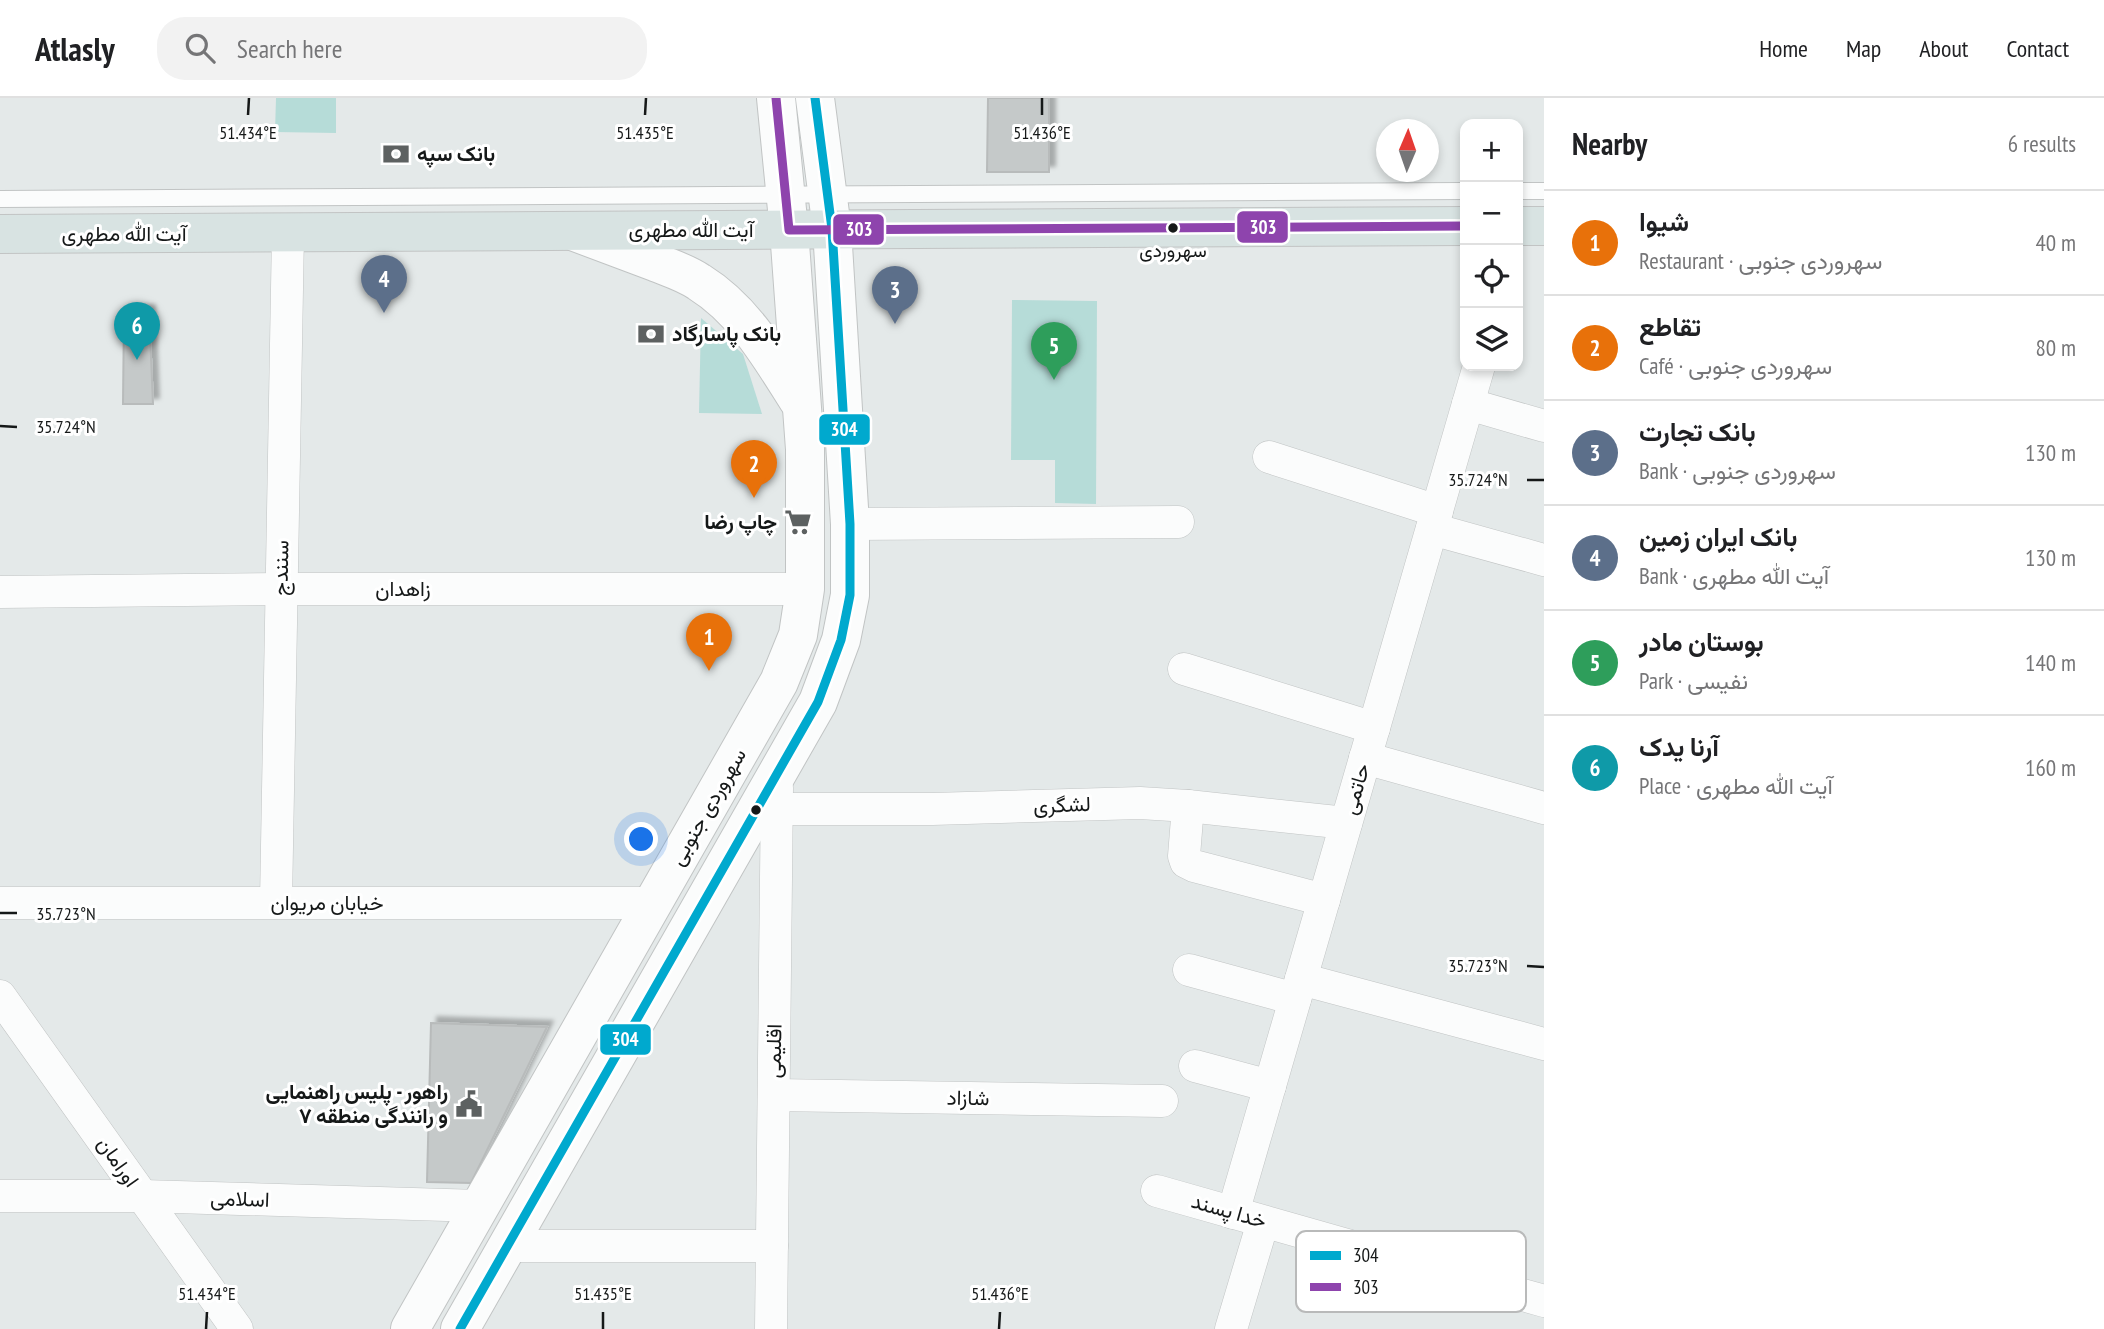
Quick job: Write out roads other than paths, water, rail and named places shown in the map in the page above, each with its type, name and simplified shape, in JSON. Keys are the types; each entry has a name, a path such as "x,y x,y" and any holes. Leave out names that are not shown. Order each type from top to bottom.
{"main road":[{"name":"سهروردی جنوبی","path":"410,1329 779,682 797,635 806,589 805,449 788,213 776,98"},
{"name":"سهروردی جنوبی","path":"460,1329 691,923 777,791 818,702 841,640 850,595 850,524 830,212 815,98"},
{"name":"آیت الله مطهری","path":"0,234 573,231 830,212 1460,226"},
{"path":"573,231 699,281 751,328 802,407"},
{"path":"654,903 691,923"}],"street":[{"name":"سنندج","path":"276,902 288,233"},
{"name":"حاتمی","path":"1233,1213 1478,371"},
{"path":"1468,404 1544,426"},
{"path":"1269,457 1544,560"},
{"path":"850,524 1178,523"},
{"name":"زاهدان","path":"0,592 806,589"},
{"path":"1184,669 1374,728"},
{"path":"1365,758 1544,808"},
{"name":"لشگری","path":"777,791 932,809 1140,803 1346,823"},
{"name":"اقلیمی","path":"771,1329 777,791"},
{"path":"1188,806 1184,856 1186,862 1324,900"},
{"name":"خیابان مریوان","path":"0,903 654,903"},
{"path":"1189,970 1298,989 1544,1044"},
{"name":"اورامان","path":"0,996 237,1329"},
{"path":"1195,1066 1270,1087"},
{"name":"شازاد","path":"774,1095 1162,1101"},
{"name":"خدا پسند","path":"1157,1191 1296,1231"},
{"name":"اسلامی","path":"0,1196 142,1196 480,1206"},
{"path":"1231,1329 1263,1222"},
{"path":"508,1246 772,1246"},
{"name":"خدا پسند","path":"1526,1296 1544,1301"}],"lane":[{"path":"830,212 1460,191"},
{"path":"1524,220 1544,191"},
{"path":"0,199 788,213"}],"place":[{"name":"بانک سپه","path":"396,154"},
{"name":"سهروردی","path":"1173,228"},
{"name":"بانک ایران زمین","path":"384,313"},
{"name":"بانک تجارت","path":"895,324"},
{"name":"بانک پاسارگاد","path":"651,334"},
{"name":"آرنا یدک","path":"137,360"},
{"name":"بوستان مادر","path":"1054,380"},
{"name":"تقاطع","path":"754,498"},
{"name":"چاپ رضا","path":"798,522"},
{"name":"شیوا","path":"709,671"},
{"name":"راهور - پلیس راهنمایی و رانندگی منطقه ۷","path":"469,1104"}]}
